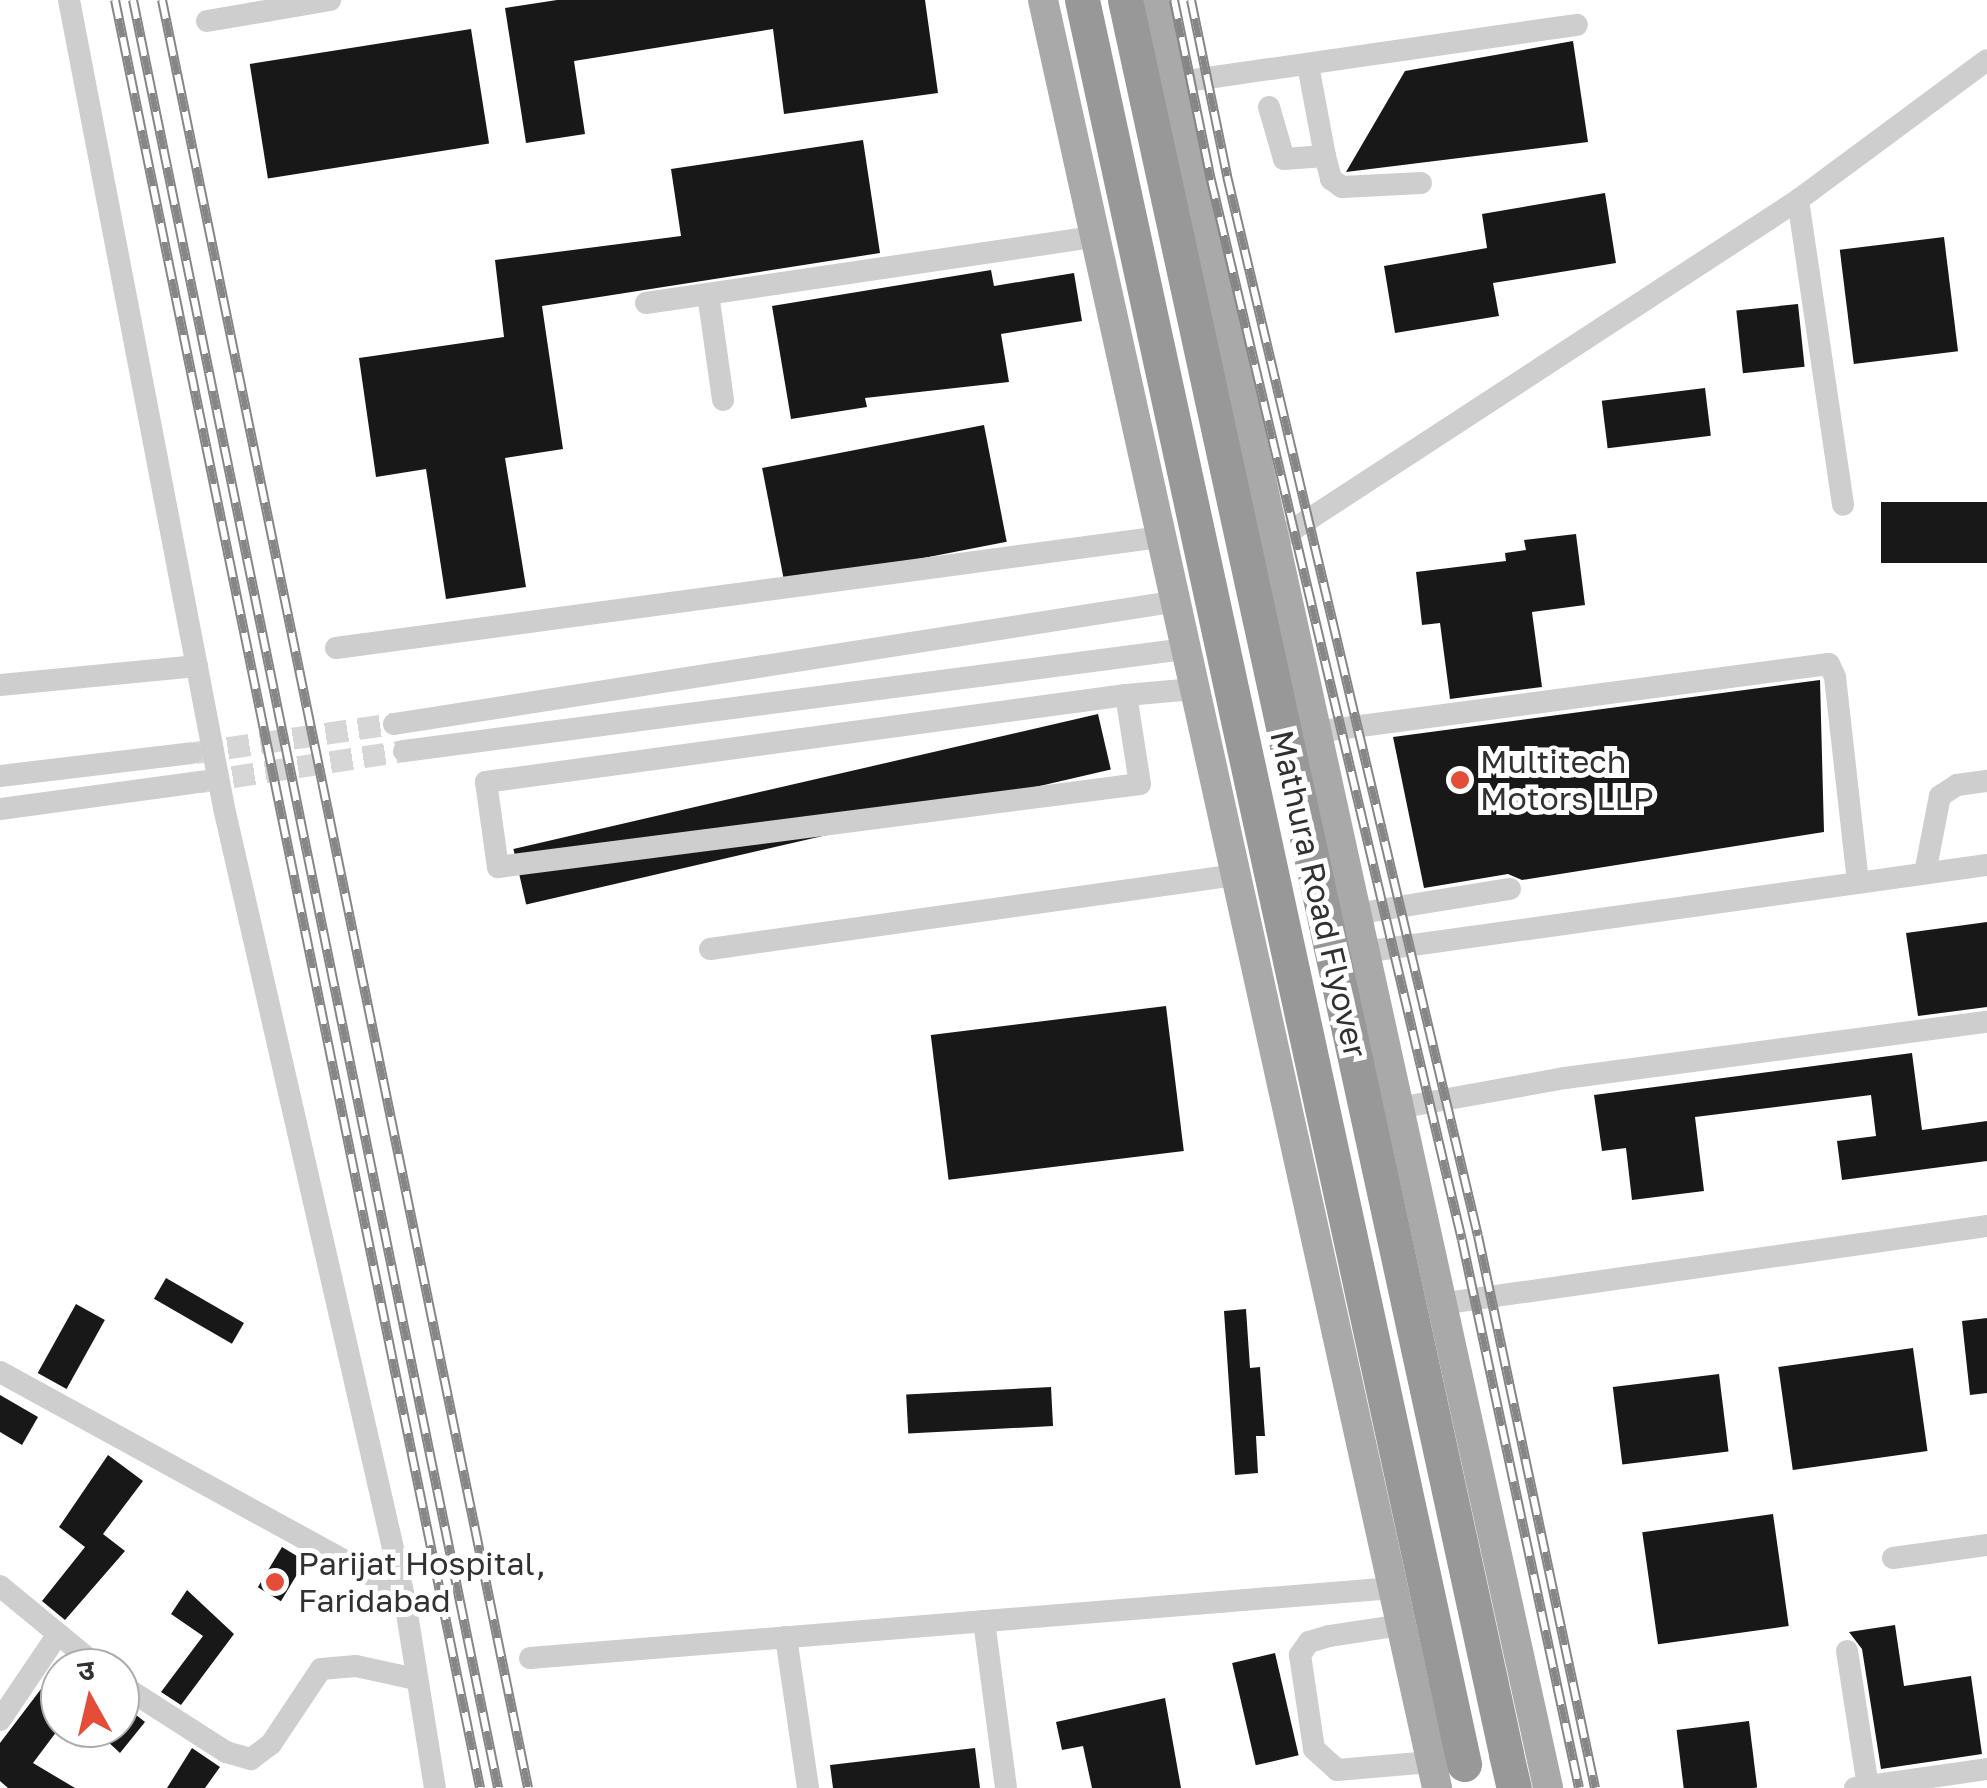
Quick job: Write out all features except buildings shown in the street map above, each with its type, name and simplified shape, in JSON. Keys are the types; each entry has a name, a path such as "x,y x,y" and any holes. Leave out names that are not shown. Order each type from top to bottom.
{"highway":[{"name":"Mathura Road Flyover","path":"1082,0 1469,1788"},
{"name":"Mathura Road Flyover","path":"1125,0 1514,1788"}],"main road":[{"path":"1042,0 1434,1775"},
{"path":"1156,0 1548,1788"},
{"path":"1234,875 1342,854"}],"street":[{"path":"69,0 196,666 399,1590 435,1788"},
{"path":"207,21 330,0"},
{"path":"1173,83 1577,25"},
{"path":"1274,542 1798,200 1987,60"},
{"path":"1308,66 1331,179 1342,187 1421,182"},
{"path":"1269,107 1284,159 1326,156"},
{"path":"1798,200 1844,506"},
{"path":"646,303 1095,238"},
{"path":"708,294 723,400"},
{"path":"336,648 1160,537"},
{"path":"394,724 1172,602"},
{"path":"404,752 1185,649"},
{"path":"1316,732 1828,664 1858,882"},
{"path":"0,686 196,666"},
{"path":"1126,695 1140,784 498,867 486,782 1126,695 1194,690"},
{"path":"0,776 192,754"},
{"path":"1925,873 1940,796 1957,785 1987,781"},
{"path":"0,809 200,782"},
{"path":"1363,952 1987,865"},
{"path":"710,949 1234,875"},
{"path":"1355,914 1510,889"},
{"path":"1398,1108 1565,1078 1987,1022"},
{"path":"1440,1304 1987,1226"},
{"path":"0,1372 399,1590"},
{"path":"1893,1558 1987,1545"},
{"path":"0,1586 75,1648"},
{"path":"530,1658 1393,1588"},
{"path":"984,1621 1006,1788"},
{"path":"1401,1626 1309,1642 1300,1655 1314,1749 1322,1763 1354,1772 1434,1775"},
{"path":"0,1720 58,1634"},
{"path":"786,1638 808,1788"},
{"path":"1846,1652 1861,1787 1987,1769"},
{"path":"140,1697 226,1752 251,1758 271,1744 321,1669 356,1666 416,1678"}],"tunnel":[{"path":"195,753 394,724"},
{"path":"200,782 404,751"}],"railway":[{"path":"115,0 480,1788"},
{"path":"133,0 498,1788"},
{"path":"162,0 528,1788"},
{"path":"1174,0 1211,180 1462,1240 1579,1788"},
{"path":"1191,0 1227,176 1478,1236 1595,1788"}],"place":[{"name":"Multitech Motors LLP","path":"1460,780"},
{"name":"Parijat Hospital, Faridabad","path":"275,1582"}]}
